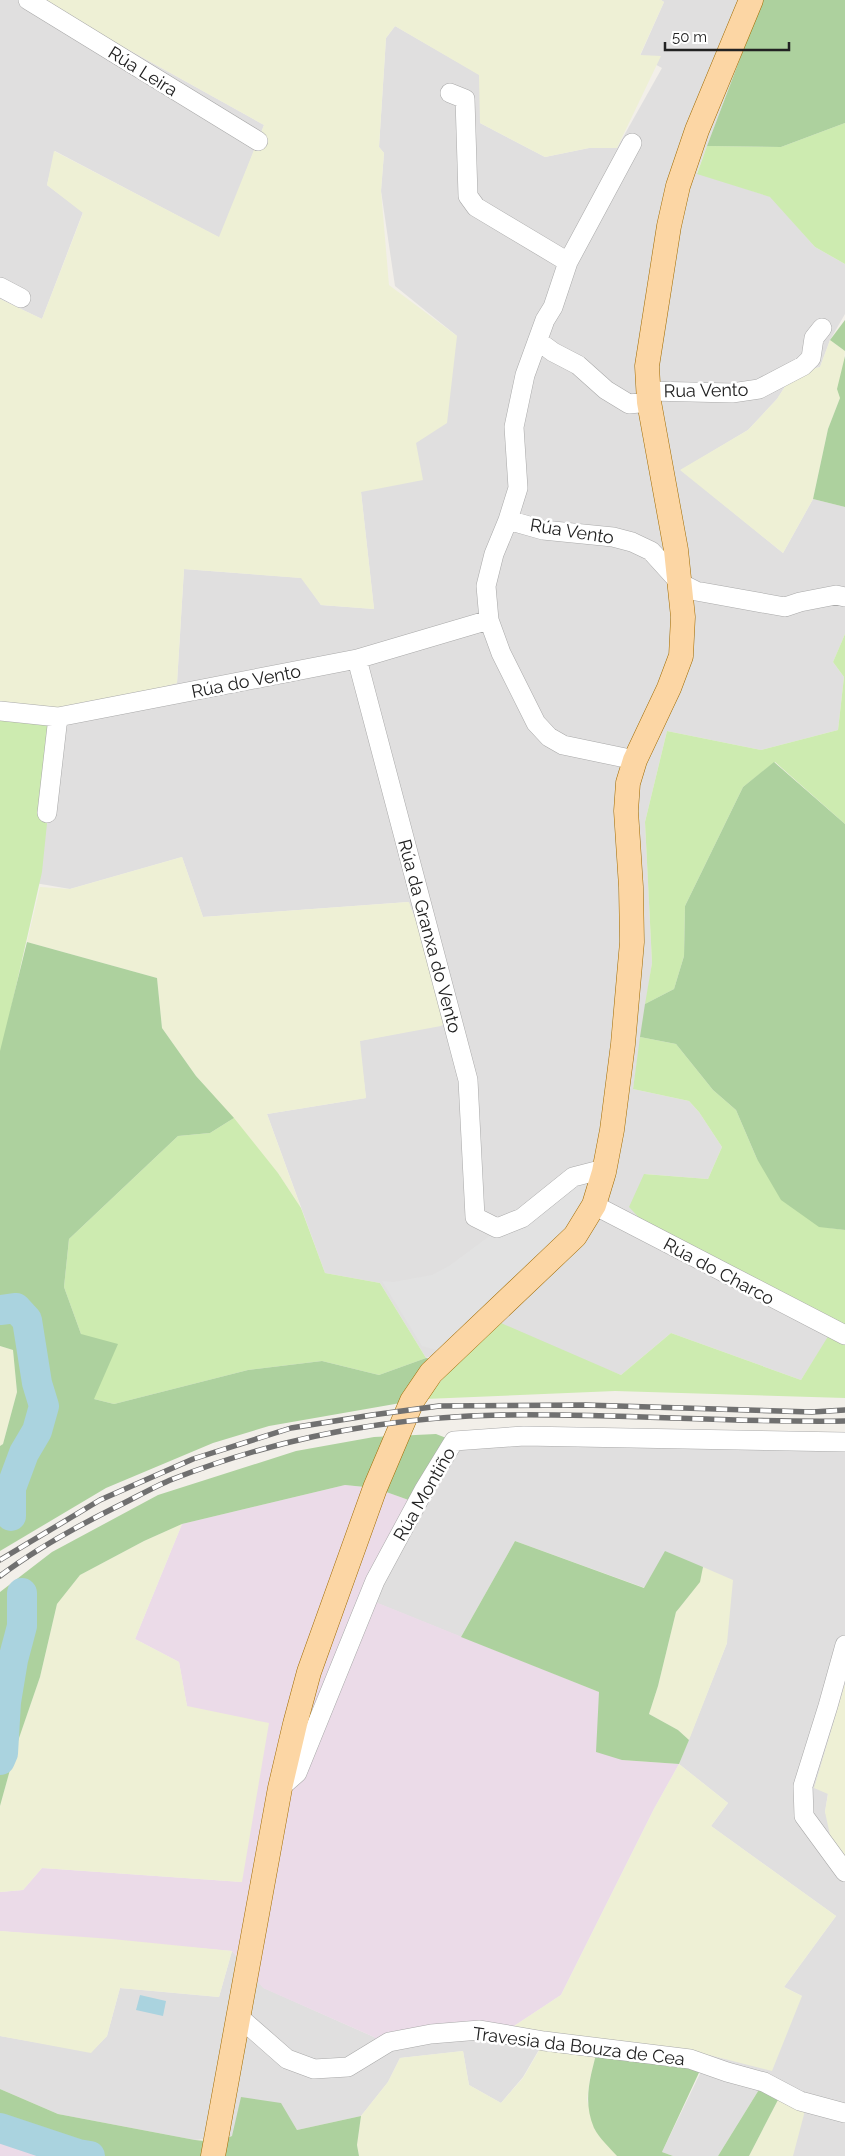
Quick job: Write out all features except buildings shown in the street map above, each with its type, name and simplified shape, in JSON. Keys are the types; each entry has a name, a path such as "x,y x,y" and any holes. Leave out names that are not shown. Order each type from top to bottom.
{"main road":[{"path":"213,2156 280,1788 309,1672 375,1488 412,1402 431,1373 575,1236 594,1205 604,1169 612,1130 628,993 631,924 626,810 628,783 635,760 669,688 681,656 683,617 680,583 649,396 648,358 669,226 678,186 697,130 750,1"}],"street":[{"name":"Rúa Leira","path":"28,0 258,141"},
{"path":"450,93 465,99 468,196 476,207 568,262"},
{"path":"632,143 568,262 553,307 545,320 524,375 514,427 518,488 508,520 494,554 486,586 489,620 501,652 536,724 549,737 563,745 635,760"},
{"path":"0,287 21,298"},
{"name":"Rua Vento","path":"649,396 732,393 759,389 803,366 812,358 814,338 822,328"},
{"path":"538,341 552,352 578,365 606,390 629,404 649,396"},
{"name":"Rúa Vento","path":"508,520 543,530 613,537 632,542 651,551 680,583"},
{"path":"680,583 696,591 785,607 836,595 845,597"},
{"name":"Rúa do Vento","path":"0,711 58,717 357,659 489,620"},
{"name":"Rúa da Granxa do Vento","path":"357,659 468,1080 475,1217 496,1228 522,1218 573,1177 604,1169"},
{"path":"47,813 58,717"},
{"name":"Rúa do Charco","path":"594,1205 845,1335"},
{"name":"Rúa Montiño","path":"280,1788 297,1773 375,1581 424,1490 454,1441 524,1436 845,1442"},
{"path":"845,1645 803,1786 804,1816 845,1872"},
{"name":"Travesia da Bouza de Cea","path":"238,2016 288,2059 314,2069 348,2066 389,2042 431,2034 480,2030 544,2042 690,2059 764,2082 800,2101 845,2113"}],"shaded area":[{"path":"0,0 39,0 264,125 220,238 55,151 47,185 83,212 42,319 0,299"},
{"path":"661,0 749,0 752,27 697,173 771,197 815,247 845,264 845,314 830,340 820,367 793,374 777,399 748,430 681,470 783,553 813,499 845,507 845,634 833,662 844,677 838,730 761,750 667,731 645,822 652,963 633,1089 689,1101 699,1112 722,1147 708,1179 645,1174 833,1330 801,1380 671,1333 621,1375 507,1330 426,1358 380,1283 325,1273 267,1114 366,1098 359,1041 441,1025 408,902 203,917 182,857 70,889 35,883 50,708 177,683 184,569 302,578 321,605 374,609 361,492 408,441 457,336 395,286 381,191 384,153 379,147 386,38 395,26 480,75 480,123 545,157 589,148 617,148 662,68 640,56 664,2"},
{"path":"581,1180 589,1186 584,1202 570,1226 444,1352 422,1346 382,1281 393,1282 432,1275 449,1266 495,1232"},
{"path":"454,1441 845,1442 845,1686 825,1812 845,1859 845,2156 792,2156 760,2088 718,2156 673,2156 662,2152 709,2055 802,1996 784,1987 836,1916 711,1826 728,1803 679,1764 727,1643 645,1588 515,1541 461,1637 367,1599"},
{"path":"345,1485 375,1488 417,1503 368,1599 599,1692 622,1760 679,1764 654,1809 561,1995 502,2034 381,2047 374,2037 263,1988 232,1951 0,1931 0,1892 23,1890 42,1868 242,1882 187,1706 179,1662 135,1639 182,1524"},
{"path":"232,1951 264,1988 374,2037 459,2032 544,2041 523,2077 501,2103 469,2085 463,2051 400,2058 388,2082 361,2116 297,2130 280,2103 232,2136 195,2140 58,2114 0,2089 0,2036 91,2052 107,2036 120,1988 219,1997"},
{"path":"0,2135 63,2156 0,2156"}],"green space":[{"path":"39,0 661,0 664,2 640,55 661,56 617,148 589,148 545,157 480,123 479,75 395,26 386,38 379,147 384,153 381,191 389,285 457,336 447,423 416,443 423,480 361,492 374,609 321,605 301,578 184,569 177,683 58,717 0,711 0,299 42,319 83,213 47,185 54,151 219,237 264,125"},
{"path":"749,0 845,0 845,123 781,147 707,146 752,27"},
{"path":"845,123 845,264 815,247 770,197 697,174 707,146 781,147"},
{"path":"845,320 845,351 830,340"},
{"path":"830,340 845,351 840,398 828,429 813,499 783,553 680,470 748,430 777,399 793,374 820,367"},
{"path":"845,356 845,507 813,499 828,429 840,398 837,389"},
{"path":"845,634 845,824 775,762 743,787 685,906 684,956 674,989 645,1004 652,963 645,822 667,731 761,750 838,730 844,677 833,662"},
{"path":"0,711 58,717 42,872 0,1057"},
{"path":"774,762 845,824 845,1230 819,1227 781,1200 757,1159 736,1110 713,1090 676,1044 640,1037 645,1004 674,989 684,956 685,906 743,787"},
{"path":"182,857 203,917 409,902 451,1018 441,1026 360,1041 366,1098 267,1114 301,1208 278,1173 196,1076 162,1028 157,978 27,942 40,887 70,889"},
{"path":"27,942 157,978 162,1028 196,1076 234,1118 210,1133 178,1136 69,1239 64,1287 81,1334 118,1344 94,1399 114,1404 248,1370 322,1361 379,1375 426,1358 444,1361 412,1401 269,1426 213,1443 106,1488 0,1551 0,1446 3,1444 17,1392 13,1350 0,1346 0,1051"},
{"path":"640,1037 676,1044 713,1090 736,1110 757,1159 830,1228 845,1230 845,1398 615,1391 425,1399 449,1372 501,1323 621,1375 671,1333 801,1380 832,1330 659,1239 629,1207 644,1174 708,1179 722,1147 699,1112 689,1101 633,1089"},
{"path":"234,1118 278,1173 301,1208 325,1273 380,1283 426,1358 379,1375 322,1361 248,1370 114,1404 94,1399 81,1334 64,1287 69,1239 178,1136 210,1133"},
{"path":"0,1346 13,1350 17,1392 3,1444 0,1446"},
{"path":"436,1434 454,1441 417,1503 375,1488 345,1485 182,1524 144,1541 80,1575 57,1604 40,1677 18,1741 0,1806 0,1592 52,1552 158,1495 296,1451 374,1437"},
{"path":"182,1524 135,1639 179,1662 187,1706 269,1723 242,1882 42,1868 23,1890 0,1892 0,1806 18,1741 40,1677 57,1604 80,1575 144,1541"},
{"path":"515,1541 644,1588 665,1551 703,1567 700,1582 676,1612 658,1686 649,1714 678,1730 689,1740 679,1764 622,1760 596,1752 599,1692 461,1637"},
{"path":"703,1567 733,1580 727,1643 689,1740 678,1730 649,1714 658,1686 676,1612 694,1589"},
{"path":"845,1684 845,1859 830,1835 825,1812 828,1794 814,1788"},
{"path":"679,1764 728,1803 711,1826 836,1916 784,1987 802,1996 772,2071 709,2055 703,2064 598,2047 590,2078 587,2100 595,2130 617,2156 359,2156 357,2145 361,2116 388,2082 400,2058 463,2051 469,2085 501,2103 523,2078 544,2042 502,2034 561,1995 654,1809"},
{"path":"0,1931 112,1939 232,1951 219,1997 120,1988 107,2036 91,2053 0,2036"},
{"path":"598,2047 703,2064 662,2152 673,2156 617,2156 596,2132 590,2118 588,2097 590,2078"},
{"path":"760,2088 782,2092 749,2156 718,2156"},
{"path":"0,2089 58,2114 195,2140 215,2142 232,2136 241,2097 281,2103 297,2130 361,2116 357,2145 359,2156 63,2156 0,2135"},
{"path":"782,2092 807,2103 793,2156 749,2156"}],"water":[{"path":"140,1995 166,2001 163,2016 136,2010"}],"waterway":[{"path":"0,1310 16,1308 27,1320 37,1383 44,1406 37,1431 24,1453 11,1488 11,1516"},
{"path":"0,1760 3,1753 6,1702 13,1660 22,1626 22,1593"},
{"path":"0,2128 78,2154 90,2156"}],"railway":[{"path":"0,1560 100,1500 193,1459 291,1428 439,1406 585,1405 812,1412 845,1410"},
{"path":"0,1576 70,1531 166,1482 253,1452 334,1432 417,1420 501,1415 845,1421"}]}
